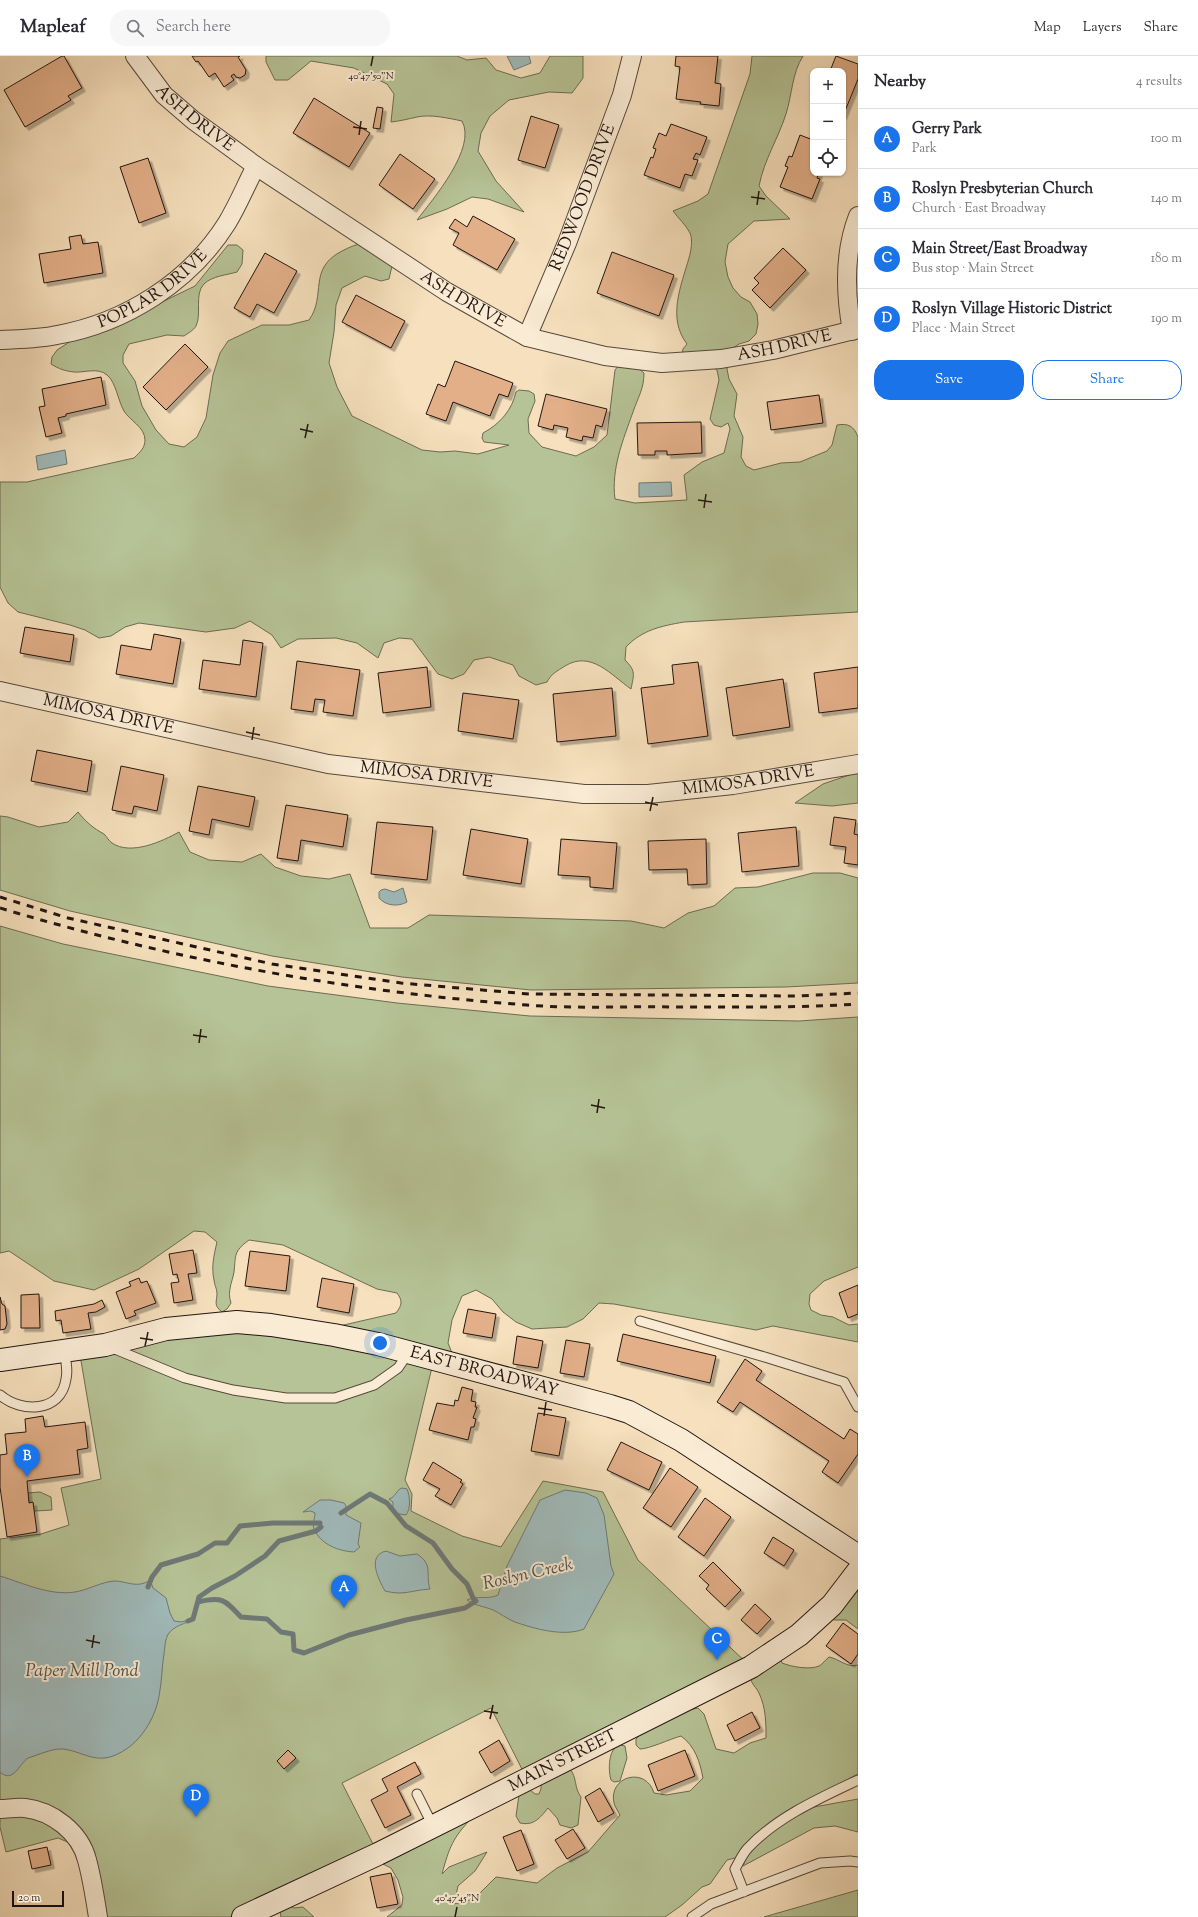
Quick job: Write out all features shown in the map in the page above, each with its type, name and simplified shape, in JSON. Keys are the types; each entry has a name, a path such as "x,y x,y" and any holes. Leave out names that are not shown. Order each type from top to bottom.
{"main road":[{"name":"EAST BROADWAY","path":"0,1360 105,1345 166,1329 237,1322 271,1324 334,1334 409,1352 629,1412 681,1440 858,1556"},
{"name":"MAIN STREET","path":"243,1917 432,1826 751,1668 799,1635 832,1605 858,1571"}],"street":[{"name":"ASH DRIVE","path":"135,56 164,95 193,120 256,166 447,292 527,337 605,356 662,363 721,359 751,354 813,341 855,330"},
{"name":"REDWOOD DRIVE","path":"527,337 567,243 622,95 632,56"},
{"name":"POPLAR DRIVE","path":"0,340 58,335 105,323 148,301 178,278 197,260 226,223 256,166"},
{"path":"855,330 847,289 851,240 858,216"},
{"name":"MIMOSA DRIVE","path":"0,691 328,764 584,794 648,794 734,785 858,764"},
{"path":"0,1809 23,1808 46,1814 56,1819 76,1838 87,1859 98,1917"}],"lane":[{"path":"640,1321 768,1358 844,1382 858,1407"},
{"path":"105,1345 185,1378 233,1390 286,1398 335,1398 374,1385 398,1368 409,1352"},
{"path":"0,1395 14,1405 24,1408 39,1407 51,1403 60,1394 66,1381 67,1369 64,1351"},
{"path":"744,1892 735,1869 747,1848 773,1827 810,1804 858,1780"},
{"path":"417,1794 432,1826"},
{"path":"692,1917 711,1904 820,1862 858,1862"}],"green space":[{"path":"266,56 457,56 467,60 486,58 496,70 521,78 540,73 550,56 583,56 583,78 572,93 549,92 509,100 490,116 481,133 478,151 496,181 524,212 488,199 472,197 447,209 417,220 442,187 459,159 464,145 465,132 462,121 428,116 391,122 394,94 387,84 354,68 311,61 288,80 275,80 266,62"},
{"path":"752,56 803,56 794,77 786,114 764,167 759,186 766,196 790,219 754,221 728,244 725,262 728,277 733,288 741,297 750,302 757,314 758,324 756,334 749,341 739,344 733,348 727,369 729,379 737,394 734,416 743,437 741,457 746,466 754,470 781,463 800,462 827,451 832,445 837,425 844,424 855,430 858,437 858,612 684,622 667,625 652,630 639,636 626,647 625,660 633,670 631,689 600,666 583,661 574,662 565,666 552,675 547,682 536,685 519,676 513,665 489,657 474,660 464,674 452,679 438,674 412,639 399,638 384,643 378,658 357,643 336,638 298,639 281,648 272,635 250,621 235,628 206,632 139,623 125,627 111,636 99,638 85,630 70,625 18,612 8,603 0,587 0,482 27,482 134,458 142,450 145,443 144,435 140,427 124,411 113,382 107,375 99,371 74,372 62,370 51,364 52,357 57,350 74,339 131,317 195,286 228,245 237,245 243,250 242,264 237,272 215,277 207,281 201,288 199,293 198,321 194,329 184,336 167,335 129,344 123,355 123,363 135,381 142,406 156,430 169,444 184,447 197,437 206,418 213,375 220,353 228,341 262,325 289,325 309,320 317,301 321,274 325,266 331,258 342,251 365,243 392,266 389,279 381,281 365,276 342,288 336,305 334,332 329,363 337,387 352,416 422,450 440,452 455,451 478,454 509,445 484,442 482,438 483,433 500,421 512,405 516,392 519,390 529,391 534,394 535,401 528,419 529,433 542,447 576,456 594,447 607,435 615,370 619,365 638,368 644,373 643,384 625,433 616,466 614,488 615,499 635,503 687,500 684,475 702,462 724,453 730,429 728,423 721,427 714,425 710,419 719,380 717,370 709,365 682,355 683,349 687,344 681,334 677,313 680,291 690,252 691,239 690,233 673,211 698,201 708,194 750,74"},
{"path":"858,772 858,803 832,806 795,803 823,784"},
{"path":"78,812 84,819 104,834 111,842 120,847 137,848 147,846 179,832 190,852 209,860 242,862 261,854 275,867 301,876 329,879 350,874 370,928 408,928 429,915 631,921 664,928 688,913 714,906 735,888 758,887 813,873 840,873 858,878 858,983 786,987 531,990 402,977 272,956 70,911 0,890 0,816 8,817 39,827 68,822"},
{"path":"0,926 63,944 268,986 397,1003 530,1016 799,1021 858,1017 858,1267 824,1281 810,1294 809,1304 811,1310 821,1315 833,1317 849,1325 858,1324 858,1342 773,1326 756,1330 614,1304 599,1303 583,1319 567,1327 532,1329 516,1322 503,1312 492,1299 476,1290 462,1296 452,1320 448,1343 454,1358 434,1359 405,1480 412,1494 411,1511 462,1536 501,1547 543,1481 603,1492 638,1560 751,1667 527,1779 491,1708 342,1783 378,1854 472,1818 460,1831 452,1843 442,1874 449,1867 487,1852 475,1871 458,1886 454,1904 474,1899 496,1877 537,1883 557,1868 588,1852 620,1815 614,1803 614,1794 617,1786 622,1781 636,1777 644,1779 650,1785 654,1793 666,1795 690,1791 703,1778 693,1749 681,1736 640,1749 636,1745 636,1739 640,1735 684,1711 698,1708 704,1714 716,1749 734,1753 750,1743 766,1738 766,1721 763,1704 750,1677 780,1657 782,1663 806,1668 819,1666 829,1657 846,1664 854,1666 858,1665 858,1774 830,1789 804,1811 814,1807 858,1799 858,1832 835,1826 814,1828 743,1866 747,1855 727,1860 710,1884 702,1887 682,1905 665,1917 387,1917 402,1905 403,1897 398,1880 391,1868 379,1862 243,1917 98,1917 87,1859 70,1843 58,1838 6,1852 0,1827 0,1539 41,1534 69,1525 61,1488 101,1479 79,1349 166,1329 335,1327 396,1313 400,1308 401,1303 397,1293 377,1289 283,1245 249,1240 236,1254 230,1291 231,1303 227,1309 222,1312 216,1305 217,1291 214,1282 213,1270 217,1242 205,1232 194,1231 139,1269 94,1290 54,1281 9,1251 0,1253"},
{"path":"40,1492 51,1497 52,1510 34,1511 33,1503 29,1503 28,1493"},
{"path":"858,1571 858,1629 846,1620 834,1620 830,1617"},
{"path":"620,1745 625,1746 627,1758 620,1781 614,1782 611,1780 609,1765 613,1750"},
{"path":"570,1769 574,1775 577,1790 581,1797 578,1825 571,1828 560,1825 557,1818 548,1808 533,1822 525,1824 520,1823 516,1816 519,1795 530,1790 535,1794 539,1794 541,1789 541,1780"},
{"path":"858,1890 858,1917 764,1917"},
{"path":"290,1906 294,1908 303,1907 314,1917 281,1917 280,1911"}],"water":[{"path":"507,56 529,56 531,63 514,70"},
{"path":"65,450 67,464 38,470 36,456"},
{"path":"671,482 672,496 639,497 639,483"},
{"path":"403,888 407,902 404,904 392,905 385,903 379,898 379,892 381,890 385,889 394,892"},
{"path":"402,1488 407,1489 409,1495 410,1502 406,1515 393,1513 393,1502 389,1499"},
{"path":"565,1490 586,1493 597,1498 604,1515 611,1566 614,1574 584,1629 559,1632 531,1627 515,1622 493,1610 473,1604 467,1600 498,1595 507,1566 540,1500"},
{"path":"320,1500 331,1500 344,1503 346,1506 346,1515 361,1523 358,1544 360,1547 354,1552 337,1549 326,1543 317,1535 313,1527 315,1513 311,1511 303,1512"},
{"path":"386,1551 400,1556 417,1554 422,1558 426,1562 430,1589 403,1593 385,1591 377,1575 375,1563 380,1554"},
{"name":"Paper Mill Pond","path":"0,1576 46,1591 66,1593 80,1591 99,1584 114,1581 141,1584 150,1580 153,1588 166,1598 174,1621 181,1622 193,1619 174,1629 168,1635 165,1646 160,1690 155,1710 146,1729 139,1738 123,1751 113,1756 100,1758 70,1750 55,1750 28,1758 16,1772 9,1776 0,1772"}],"building":[{"path":"64,56 82,88 68,96 71,100 25,127 4,90"},
{"path":"192,56 240,56 238,57 246,70 245,75 240,78 236,77 234,74 231,76 234,80 224,87 215,73 209,77 198,61 196,62"},
{"path":"676,56 718,56 715,83 721,84 719,106 676,99 680,67 675,66"},
{"path":"836,56 858,64 858,79 846,109 846,68 831,68"},
{"path":"314,98 370,133 349,167 293,133"},
{"path":"377,107 383,108 380,129 373,128"},
{"path":"531,116 559,125 545,168 518,160"},
{"path":"671,124 707,137 700,155 696,153 693,159 698,160 692,176 685,174 680,188 644,175 651,157 653,158 656,149 653,148 659,133 666,136"},
{"path":"800,135 810,139 810,176 818,176 817,178 820,179 812,199 780,187 788,167 785,166 789,156 792,157"},
{"path":"400,154 435,179 413,209 379,185"},
{"path":"148,158 166,213 139,223 120,167"},
{"path":"473,216 515,239 497,270 453,245 459,233 449,228 455,219 467,227"},
{"path":"81,235 83,244 98,242 103,273 44,283 39,254 71,249 69,237"},
{"path":"783,248 806,270 770,308 752,290 759,283 754,278"},
{"path":"612,252 674,275 659,316 597,293"},
{"path":"265,253 297,271 274,313 257,304 250,317 234,308"},
{"path":"356,295 405,321 391,348 342,322"},
{"path":"185,344 208,367 166,410 143,387"},
{"path":"455,361 513,383 508,397 499,394 490,416 453,402 446,421 426,414 438,384 445,387"},
{"path":"101,377 106,405 66,414 66,416 58,418 62,433 46,437 39,407 45,406 42,389"},
{"path":"546,394 607,409 602,427 596,425 593,438 583,436 582,441 566,437 568,428 554,425 553,430 538,426"},
{"path":"819,395 823,423 771,430 767,402"},
{"path":"701,422 702,453 667,455 667,451 655,451 655,455 638,455 637,423"},
{"path":"25,627 74,635 70,662 20,653"},
{"path":"154,634 181,639 173,684 116,674 121,645 151,650"},
{"path":"243,640 263,643 256,697 199,689 203,660 240,665"},
{"path":"297,661 360,670 353,716 323,712 325,700 315,699 313,712 291,709"},
{"path":"698,662 708,736 648,744 641,688 674,684 672,665"},
{"path":"427,667 431,707 383,713 378,673"},
{"path":"858,667 858,708 819,713 814,673"},
{"path":"783,679 790,727 733,736 726,688"},
{"path":"612,688 616,736 557,742 553,694"},
{"path":"463,693 519,700 513,739 458,731"},
{"path":"37,750 92,761 87,792 31,781"},
{"path":"121,766 164,775 157,811 134,806 132,814 112,810"},
{"path":"198,786 255,797 249,827 212,819 209,835 189,831"},
{"path":"286,805 348,815 343,847 301,840 298,861 277,858"},
{"path":"834,817 856,820 854,834 858,835 858,865 844,863 846,847 830,845"},
{"path":"377,822 433,827 427,880 371,874"},
{"path":"796,827 799,866 742,872 738,833"},
{"path":"471,829 528,839 521,884 463,875"},
{"path":"561,839 617,843 613,889 590,887 590,877 558,875"},
{"path":"706,839 707,884 688,885 687,869 649,870 648,841"},
{"path":"193,1250 197,1273 188,1274 193,1300 174,1303 171,1283 179,1282 177,1274 173,1275 169,1254"},
{"path":"250,1251 290,1256 286,1291 245,1286"},
{"path":"139,1278 141,1283 147,1281 156,1303 134,1311 136,1315 126,1319 116,1292 131,1286 129,1282"},
{"path":"322,1278 354,1284 349,1313 317,1307"},
{"path":"858,1285 858,1314 848,1318 839,1293"},
{"path":"39,1294 40,1328 21,1328 21,1295"},
{"path":"0,1297 2,1304 5,1306 7,1324 5,1329 0,1330"},
{"path":"102,1300 105,1307 96,1312 88,1313 91,1329 63,1333 61,1320 56,1321 55,1311 94,1304"},
{"path":"468,1309 496,1314 492,1338 463,1333"},
{"path":"623,1334 716,1356 710,1383 617,1361"},
{"path":"517,1336 543,1341 538,1368 513,1364"},
{"path":"566,1340 590,1344 584,1377 560,1373"},
{"path":"745,1359 762,1371 756,1380 844,1439 850,1429 858,1434 858,1454 838,1483 822,1472 829,1461 740,1402 733,1412 717,1402"},
{"path":"462,1387 473,1390 471,1401 476,1402 475,1407 477,1407 473,1418 476,1419 474,1427 471,1427 468,1440 429,1430 437,1403 454,1406 455,1400 458,1401"},
{"path":"538,1413 566,1418 559,1456 531,1451"},
{"path":"43,1416 45,1427 85,1422 88,1448 77,1450 80,1474 27,1481 29,1503 33,1502 37,1532 7,1537 0,1487 0,1455 7,1454 5,1434 26,1432 25,1419"},
{"path":"621,1442 662,1462 649,1490 607,1470"},
{"path":"433,1462 462,1480 460,1482 463,1484 451,1505 435,1496 440,1489 423,1480"},
{"path":"670,1468 698,1487 671,1527 643,1508"},
{"path":"705,1498 731,1517 704,1556 678,1537"},
{"path":"773,1537 794,1550 784,1566 764,1553"},
{"path":"713,1562 741,1590 725,1607 706,1589 709,1585 699,1576"},
{"path":"755,1604 771,1619 757,1634 741,1620"},
{"path":"843,1623 858,1634 858,1654 851,1664 826,1646"},
{"path":"752,1712 760,1728 735,1741 727,1725"},
{"path":"499,1740 510,1761 491,1773 479,1752"},
{"path":"288,1750 296,1758 284,1769 277,1761"},
{"path":"685,1750 695,1776 658,1791 648,1765"},
{"path":"415,1762 421,1774 397,1787 411,1815 385,1828 371,1800 388,1791 382,1779"},
{"path":"600,1788 614,1813 598,1822 585,1797"},
{"path":"573,1829 585,1848 567,1859 555,1840"},
{"path":"521,1830 534,1864 517,1871 503,1837"},
{"path":"47,1847 51,1865 32,1869 28,1851"},
{"path":"391,1873 398,1904 377,1908 370,1877"}],"waterway":[{"name":"Roslyn Creek","path":"341,1513 370,1494 387,1503 406,1526 433,1543 452,1569 467,1584 474,1600"},
{"name":"Roslyn Creek","path":"148,1587 152,1577 161,1565 198,1554 215,1543 227,1543 240,1526 273,1523 320,1523"},
{"name":"Roslyn Creek","path":"188,1621 193,1619 199,1597 265,1556 279,1541 316,1531 321,1527"},
{"name":"Roslyn Creek","path":"198,1602 213,1599 218,1600 227,1603 241,1617 267,1619 281,1632 293,1634 294,1650 304,1653 349,1635 406,1620 465,1608 476,1601"}],"railway":[{"path":"0,897 68,918 272,964 401,983 529,994 796,996 858,993"},
{"path":"0,908 129,943 195,958 260,971 393,992 527,1005 582,1007 766,1007 858,1004"}],"place":[{"name":"Roslyn Presbyterian Church","path":"27,1477"},
{"name":"Gerry Park","path":"344,1608"},
{"name":"Main Street/East Broadway","path":"717,1660"},
{"name":"Roslyn Village Historic District","path":"196,1817"}]}
